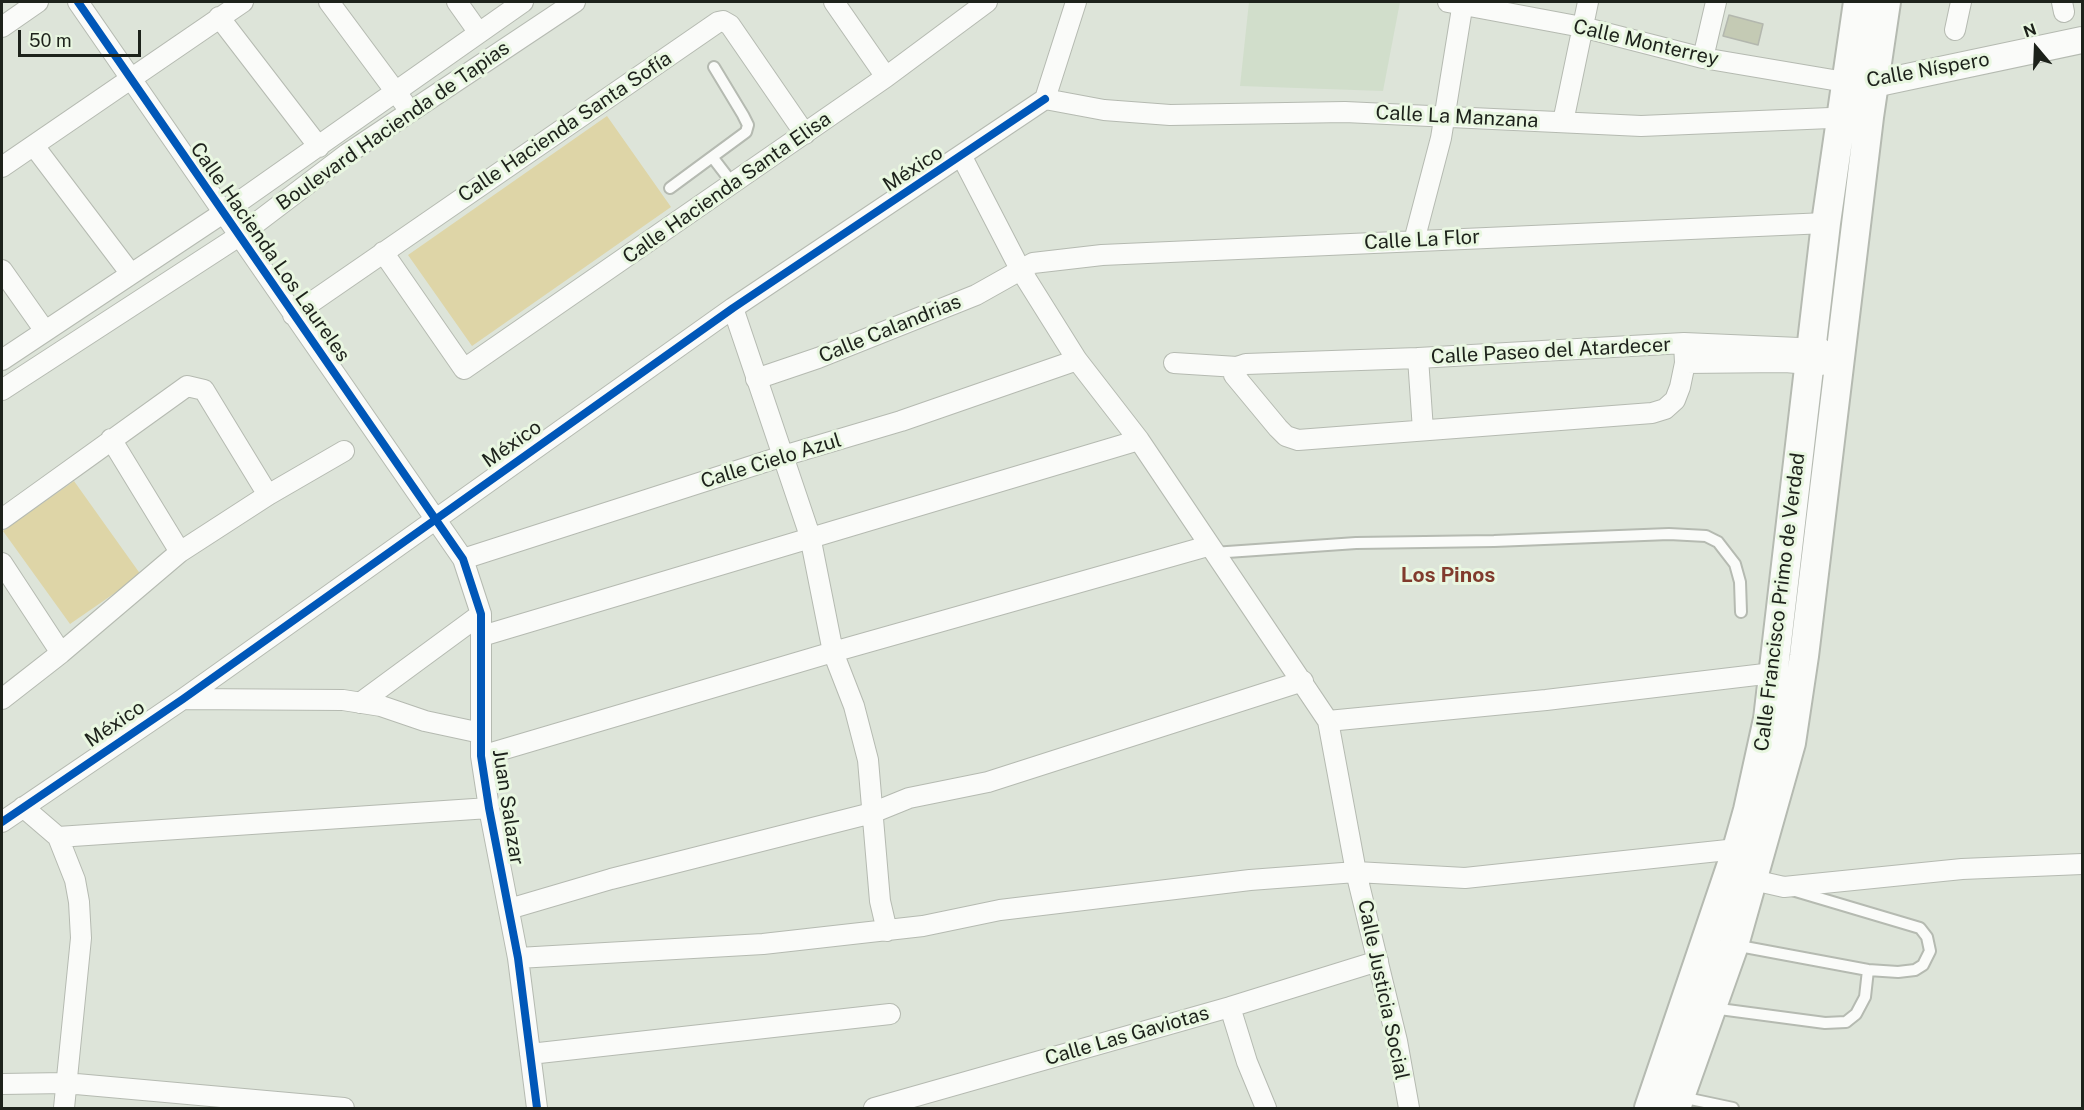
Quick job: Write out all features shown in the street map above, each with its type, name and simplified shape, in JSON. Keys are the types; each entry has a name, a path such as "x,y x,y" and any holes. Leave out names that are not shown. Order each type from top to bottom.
{"main road":[{"name":"Calle Francisco Primo de Verdad","path":"1678,1103 1734,945 1740,868 1748,810 1768,719 1826,224 1858,2"},
{"name":"Calle Francisco Primo de Verdad","path":"1649,1108 1740,868 1791,743 1804,656 1869,117 1886,2"}],"street":[{"path":"2,27 38,2"},
{"name":"Calle Hacienda Los Laureles","path":"78,2 293,315 438,519"},
{"path":"2,167 130,77 243,2"},
{"path":"329,2 410,111"},
{"path":"457,2 479,33"},
{"name":"Boulevard Hacienda de Tapias","path":"2,360 223,213 523,2"},
{"name":"Boulevard Hacienda de Tapias","path":"2,390 239,236 410,111 575,2"},
{"path":"834,2 886,77"},
{"path":"1045,99 1076,2"},
{"path":"1563,122 1588,2"},
{"path":"1703,58 1716,2"},
{"path":"1955,30 1961,2"},
{"path":"1414,241 1441,138 1458,3"},
{"name":"Calle Monterrey","path":"1458,3 1582,27 1703,58 1845,82"},
{"name":"Calle Hacienda Santa Elisa","path":"383,252 464,369 886,77 974,5"},
{"path":"219,17 319,147"},
{"name":"Calle Hacienda Santa Sofía","path":"293,315 723,21 730,25 806,134"},
{"name":"Calle Níspero","path":"1845,82 1874,84 2082,40"},
{"name":"Calle La Manzana","path":"1045,99 1104,110 1170,115 1345,112 1641,126 1869,117"},
{"name":"México","path":"2,822 183,699 733,308 962,157 1045,99"},
{"path":"34,146 131,274"},
{"path":"962,157 1020,269 1077,360 1139,440 1210,549 1303,681 1328,721 1546,700 1773,673"},
{"name":"Calle La Flor","path":"1020,269 1033,263 1102,255 1826,224"},
{"name":"Calle Calandrias","path":"756,379 908,323 976,294 1020,269"},
{"path":"2,270 45,331"},
{"path":"733,308 810,536 833,651 854,706 868,760 880,901 887,930"},
{"name":"Calle Paseo del Atardecer","path":"1174,363 1237,367 1245,364 1418,358 1684,343 1839,358"},
{"name":"Calle Paseo del Atardecer","path":"1237,367 1234,375 1237,382 1286,436 1298,440 1652,414 1665,409 1675,400 1685,363 1684,343"},
{"name":"Calle Paseo del Atardecer","path":"1685,363 1810,356"},
{"name":"Calle Paseo del Atardecer","path":"1418,358 1423,430"},
{"name":"Calle Cielo Azul","path":"463,559 783,456 902,421 1077,360"},
{"path":"2,519 187,386 196,386 204,390 268,495"},
{"path":"111,439 180,552"},
{"path":"482,636 810,536 1139,440"},
{"path":"2,699 61,653 180,552 268,495 344,451"},
{"name":"Juan Salazar","path":"438,519 463,559 481,614 482,756 489,808 518,958 537,1108"},
{"path":"482,756 833,651 1210,549"},
{"path":"2,563 61,653"},
{"path":"360,703 481,614"},
{"path":"509,909 611,879 872,813 909,798 988,782 1303,681"},
{"path":"183,699 299,699 360,703 481,733"},
{"name":"Calle Justicia Social","path":"1328,721 1356,872 1378,961 1409,1108"},
{"path":"23,807 58,837 75,880 81,938 64,1108"},
{"path":"58,837 489,808"},
{"path":"518,958 764,944 923,926 1000,910 1250,880 1356,872 1465,878 1740,868 1784,887 1962,869 2082,864"},
{"name":"Calle Las Gaviotas","path":"874,1108 1230,1007 1378,961"},
{"path":"1230,1007 1247,1062 1266,1108"},
{"path":"530,1054 890,1014"},
{"path":"2,1084 65,1083 305,1107 344,1108"}],"lane":[{"path":"670,188 746,132 748,125 714,67"},
{"path":"713,158 733,184"},
{"path":"1210,549 1669,534 1706,536 1718,542 1736,564 1740,582 1741,612"},
{"path":"1734,945 1868,970 1898,972 1915,970 1923,965 1930,951 1927,937 1920,928 1784,887"},
{"path":"1711,1008 1765,1017 1825,1023 1846,1022 1856,1014 1865,997 1868,970"},
{"path":"1678,1103 1733,1108"}],"shaded area":[{"path":"1249,2 1400,2 1383,91 1240,86"},
{"path":"607,116 671,207 472,346 408,255"},
{"path":"74,481 141,575 70,624 3,531"}],"building":[{"path":"1729,15 1763,24 1758,45 1723,36"}],"cycle path":[{"path":"78,2 463,559 481,614 481,756 518,958 537,1108"},
{"path":"2,822 183,699 733,308 1045,99"}],"district":[{"name":"Los Pinos","path":"1448,576"}]}
